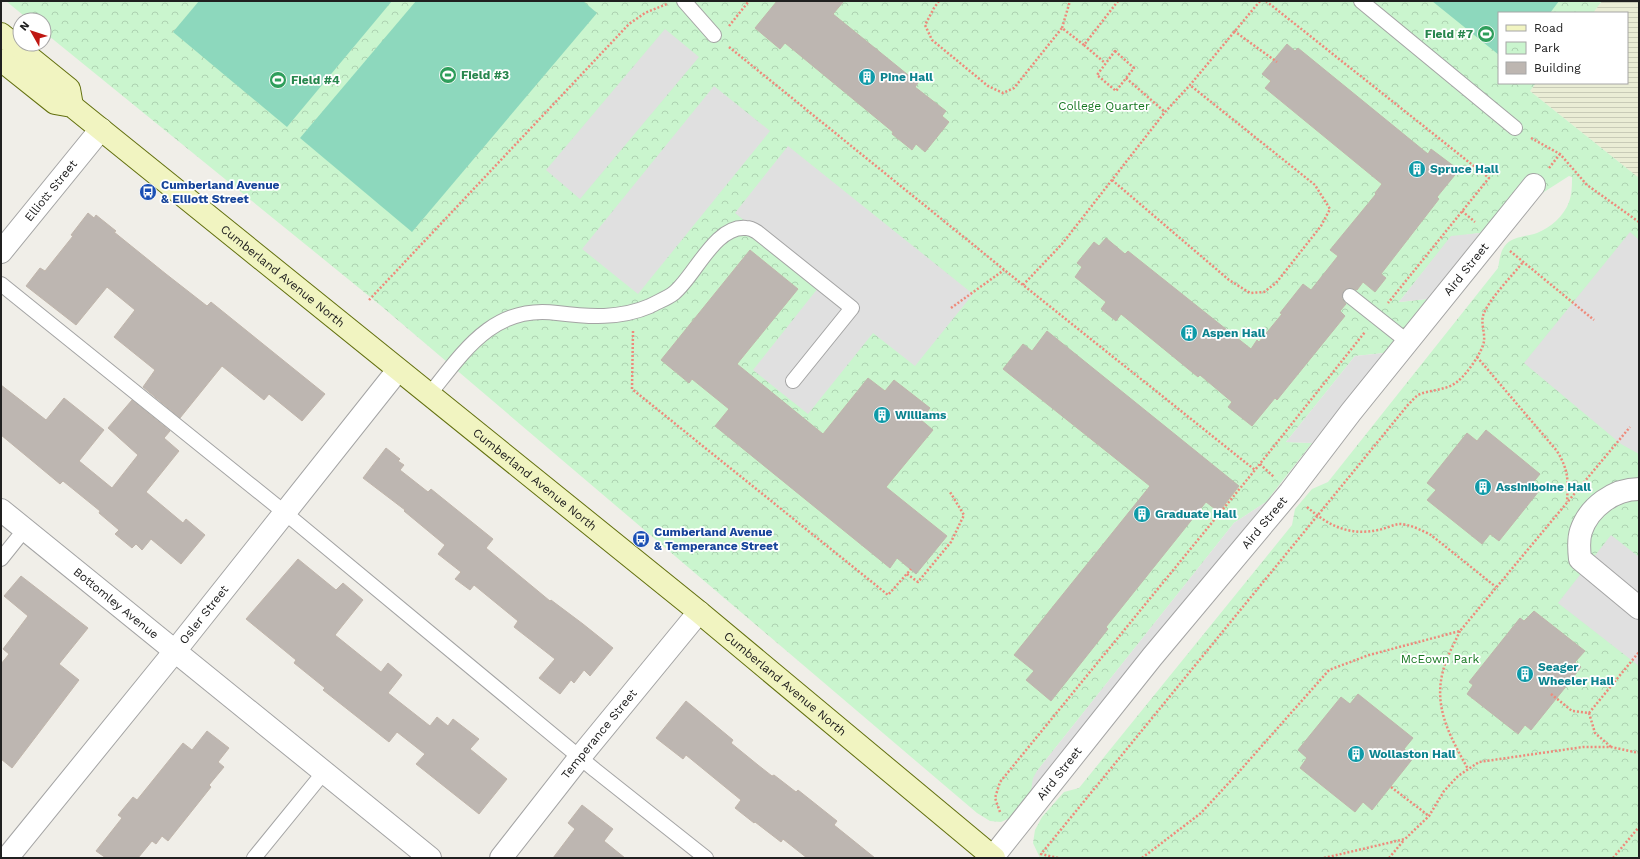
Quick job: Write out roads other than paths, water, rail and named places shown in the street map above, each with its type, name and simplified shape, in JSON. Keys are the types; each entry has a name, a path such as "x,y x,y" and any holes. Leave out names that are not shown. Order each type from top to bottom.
{"main road":[{"path":"1,34 69,89 72,106"},
{"name":"Cumberland Avenue North","path":"1,60 55,103 72,106 101,129 699,612 993,858"}],"street":[{"name":"Elliott Street","path":"1,252 101,129"},
{"name":"Aird Street","path":"993,858 1152,657 1290,492 1351,412 1534,185"},
{"name":"Osler Street","path":"7,858 175,651 398,370"},
{"path":"1639,489 1616,494 1595,508 1586,519 1581,532 1579,545 1580,559 1639,608"},
{"name":"Bottomley Avenue","path":"1,510 430,858"},
{"name":"Temperance Street","path":"501,858 580,757 699,612"}],"lane":[{"path":"684,1 717,37"},
{"path":"1361,1 1515,128"},
{"path":"429,395 473,343 488,328 509,317 531,312 556,312 576,316 599,316 623,314 649,306 674,293 717,241 736,228 747,228 757,232 852,308 793,381"},
{"path":"1,284 284,512 580,757 706,858"},
{"path":"1350,296 1408,342"},
{"path":"1,559 25,529"},
{"path":"254,858 324,772"}],"place":[{"name":"Field #7","path":"1486,34"},
{"name":"Field #3","path":"448,75"},
{"name":"Pine Hall","path":"867,77"},
{"name":"Field #4","path":"278,80"},
{"name":"Spruce Hall","path":"1417,169"},
{"name":"Cumberland Avenue & Elliott Street","path":"148,192"},
{"name":"Aspen Hall","path":"1189,333"},
{"name":"Williams","path":"882,415"},
{"name":"Assiniboine Hall","path":"1483,487"},
{"name":"Graduate Hall","path":"1142,514"},
{"name":"Cumberland Avenue & Temperance Street","path":"641,539"},
{"name":"Seager Wheeler Hall","path":"1525,674"},
{"name":"Wollaston Hall","path":"1356,754"}],"park label":[{"name":"College Quarter","path":"1104,106"},
{"name":"McEown Park","path":"1440,659"}]}
